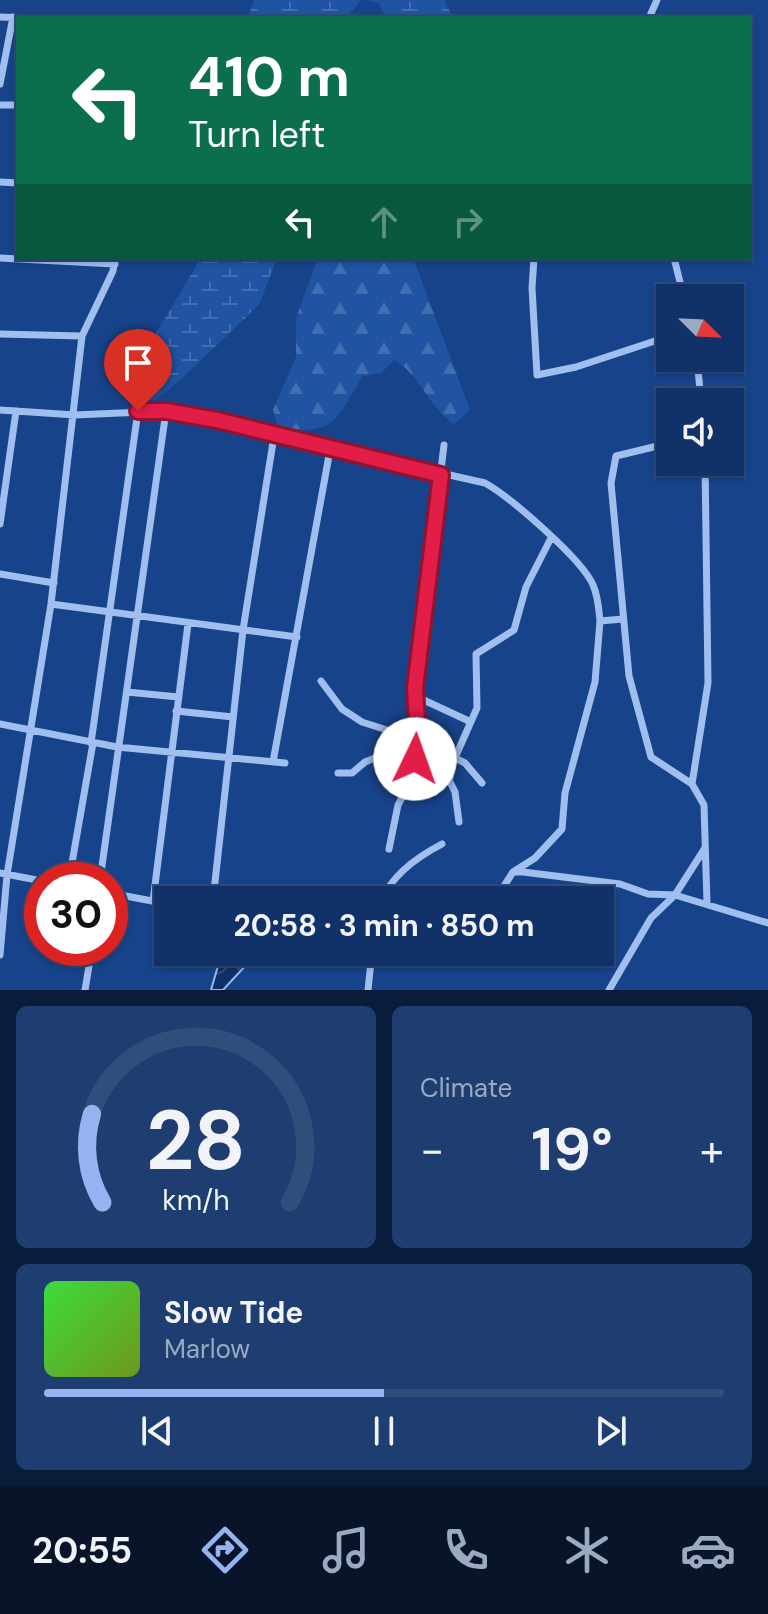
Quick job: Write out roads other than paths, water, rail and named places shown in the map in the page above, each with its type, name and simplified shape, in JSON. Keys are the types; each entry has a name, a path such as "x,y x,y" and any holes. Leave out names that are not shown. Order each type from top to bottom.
{"street":[{"path":"650,14 657,0"},
{"path":"0,17 16,17"},
{"path":"0,84 13,17"},
{"path":"0,955 4,874 51,604 82,336 115,261 77,260"},
{"path":"534,260 532,288 537,375 576,367 656,341"},
{"path":"674,260 680,284"},
{"path":"0,334 82,336"},
{"path":"0,410 75,415 166,411 485,483 503,493 551,538 592,582 600,621 595,682 565,793 562,829 535,858 513,872 504,886"},
{"path":"0,524 16,411"},
{"path":"72,862 92,743 138,411"},
{"path":"102,862 166,411"},
{"path":"215,886 243,630 274,436"},
{"path":"389,849 398,805 410,783 418,740 415,696 444,445"},
{"path":"656,446 621,453 614,460 611,483 629,676 647,748 657,764 692,784 704,805 707,903"},
{"path":"273,762 330,450"},
{"path":"692,784 708,683 705,476"},
{"path":"449,782 478,696 476,654 514,630 526,587 551,538"},
{"path":"0,574 54,583"},
{"path":"51,604 297,637"},
{"path":"600,621 623,619"},
{"path":"128,896 153,901 188,624"},
{"path":"321,681 342,709 362,722 418,740 465,763 482,783"},
{"path":"127,692 178,697"},
{"path":"415,696 471,722"},
{"path":"176,711 233,717"},
{"path":"0,724 117,747 285,763"},
{"path":"338,773 352,773 365,762 404,746 415,759"},
{"path":"434,750 455,792 459,822"},
{"path":"389,886 421,855 442,844"},
{"path":"609,990 651,918 675,895 705,848"},
{"path":"513,872 620,884 648,894 675,895 707,903 768,923"},
{"path":"4,874 24,878"},
{"path":"85,990 89,966"},
{"path":"368,990 371,966"}],"water":[{"path":"218,966 245,966 223,990 211,990"}]}
